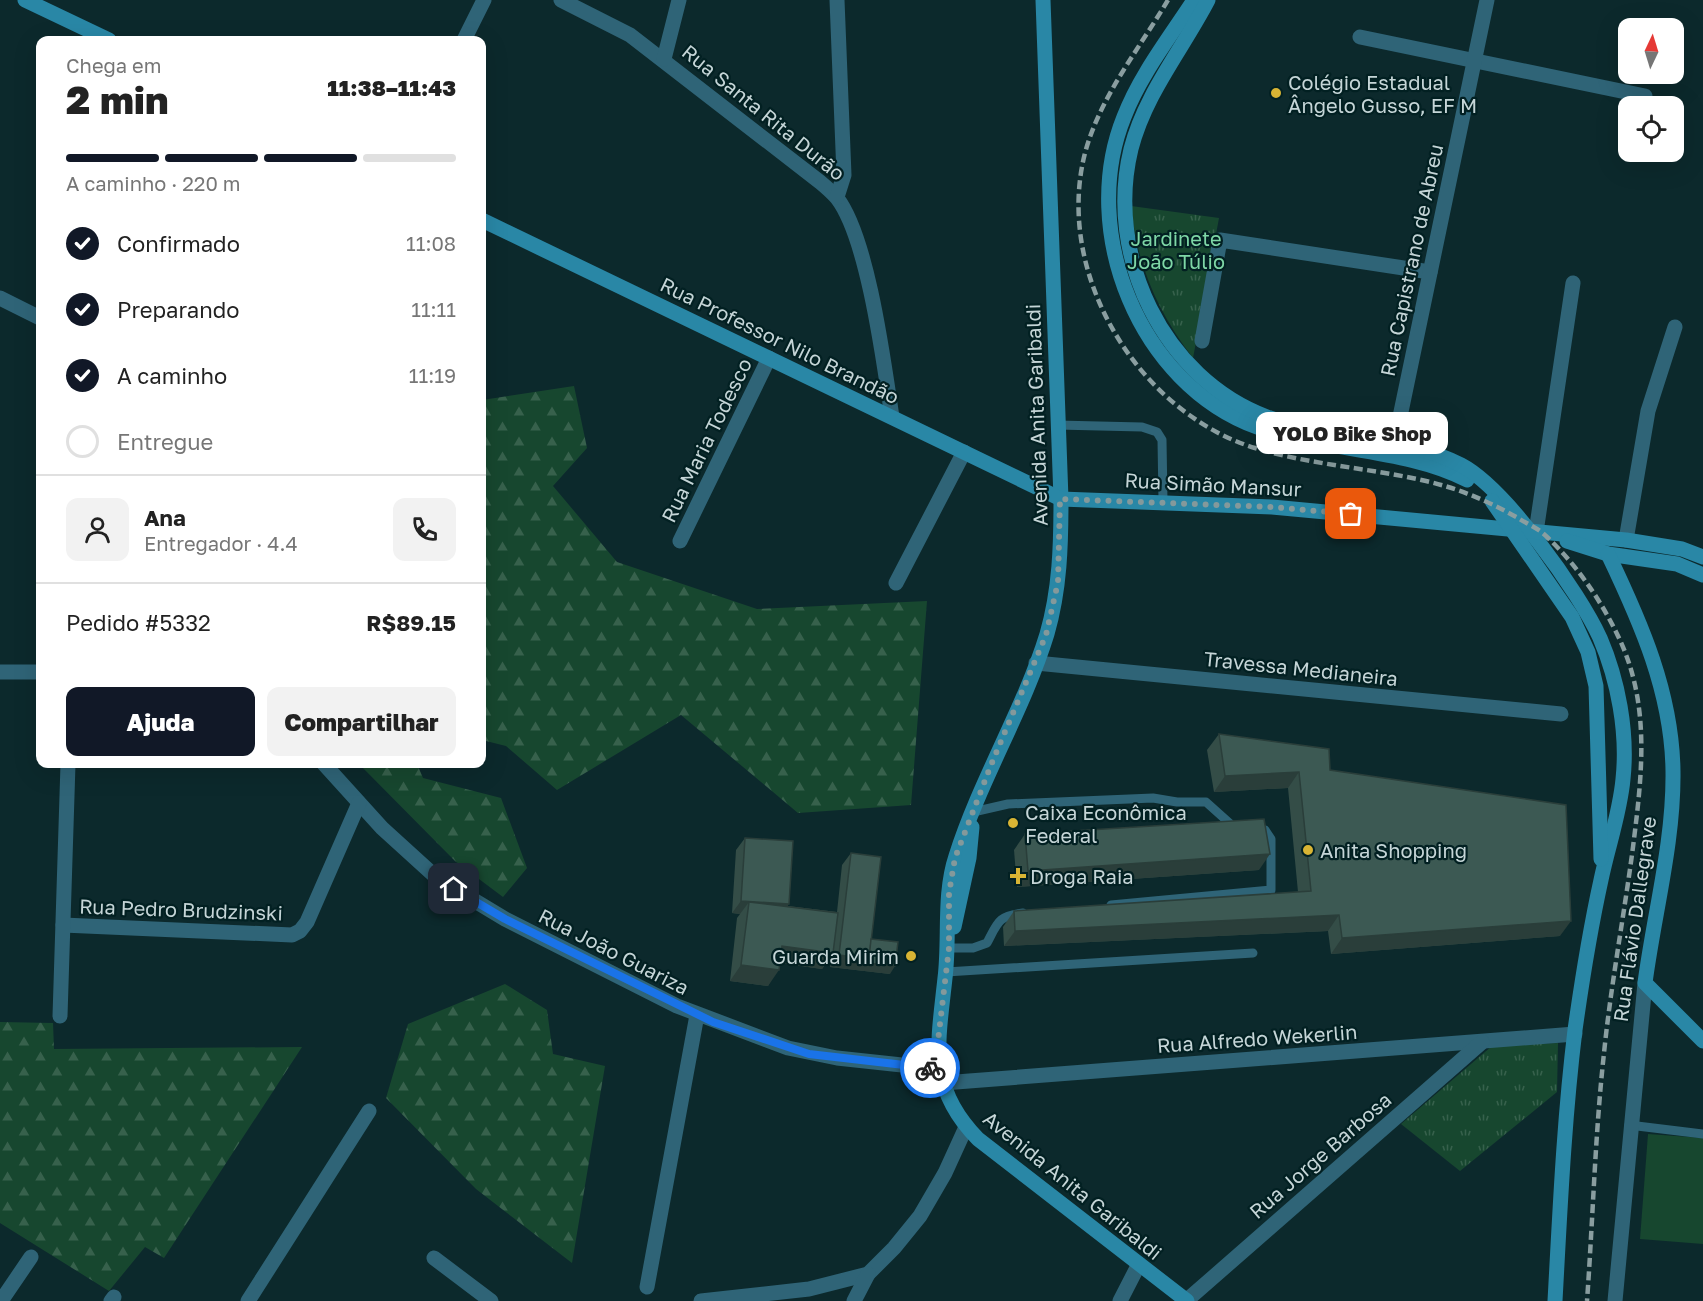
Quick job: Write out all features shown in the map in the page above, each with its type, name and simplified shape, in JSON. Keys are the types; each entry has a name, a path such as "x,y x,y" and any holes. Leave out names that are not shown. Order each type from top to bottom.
{"main road":[{"path":"25,0 101,36"},
{"name":"Avenida Anita Garibaldi","path":"1043,0 1060,499 1058,582 1054,609 1036,663 991,765 955,858 949,893 949,948 938,1041 941,1076 966,1127 1004,1162 1187,1301"},
{"name":"Rua Flávio Dallegrave","path":"1194,0 1135,93 1123,117 1115,148 1110,193 1111,231 1126,294 1141,325 1161,354 1181,377 1229,414 1291,438 1392,451"},
{"name":"Rua Flávio Dallegrave","path":"1208,0 1149,101 1131,147 1124,200 1130,255 1137,281 1159,325 1179,354 1216,389 1264,416 1392,451 1453,472 1472,482 1496,505 1530,531 1584,608 1601,640 1620,706 1625,755 1623,781 1601,877 1575,1035 1564,1130 1555,1301"},
{"name":"Rua Professor Nilo Brandão","path":"486,222 1060,499"},
{"name":"Rua Simão Mansur","path":"1060,499 1163,501 1272,507 1626,540 1682,549"},
{"name":"Rua Flávio Dallegrave","path":"1530,531 1588,652 1596,686 1601,877"},
{"name":"Rua Simão Mansur","path":"1530,531 1608,554 1677,564 1703,575"},
{"path":"1558,572 1555,565 1557,553 1571,542"},
{"path":"1682,549 1703,557"},
{"name":"Rua Flávio Dallegrave","path":"1608,554 1651,651 1670,728 1673,770 1669,827 1645,983"},
{"path":"1645,983 1703,1041"}],"street":[{"path":"466,36 484,0"},
{"name":"Rua Santa Rita Durão","path":"561,0 614,25 664,59 837,197 849,219 863,262 892,417"},
{"path":"664,59 679,0"},
{"path":"837,0 844,175 837,197"},
{"name":"Rua Capistrano de Abreu","path":"1392,451 1487,0"},
{"path":"1360,37 1645,96"},
{"path":"1202,341 1220,240 1430,272"},
{"path":"1530,531 1573,283"},
{"path":"0,298 36,316"},
{"path":"1626,540 1648,411 1675,327"},
{"name":"Rua Maria Todesco","path":"680,541 769,358"},
{"path":"896,583 964,452"},
{"name":"Rua Simão Mansur","path":"1682,549 1703,552"},
{"name":"Travessa Medianeira","path":"1036,663 1561,714"},
{"path":"0,672 36,672"},
{"path":"60,1016 68,768"},
{"name":"Rua João Guariza","path":"328,768 410,856 437,878 472,900 697,1015 767,1042 809,1054 941,1076"},
{"name":"Rua Pedro Brudzinski","path":"63,926 292,935 300,931 307,922 359,803"},
{"name":"Rua Flávio Dallegrave","path":"1615,1301 1629,1125 1645,983"},
{"path":"647,1287 697,1015"},
{"name":"Rua Alfredo Wekerlin","path":"941,1076 1575,1035"},
{"name":"Rua Jorge Barbosa","path":"1187,1301 1482,1042"},
{"path":"248,1301 369,1111"},
{"path":"855,1301 868,1274 894,1248 920,1216 945,1173 966,1127"},
{"path":"1,1301 31,1257"},
{"path":"434,1258 491,1301"},
{"path":"1120,1301 1139,1264"},
{"path":"701,1301 809,1289 868,1274"}],"lane":[{"path":"1058,425 1142,427 1157,432 1162,440 1163,501"},
{"path":"973,812 1008,804 1153,798 1177,802 1206,802 1234,828 1265,830 1269,834 1271,890 1099,906"},
{"path":"949,948 973,948 987,943 1000,920 1007,915 1030,913"},
{"path":"946,972 1253,953"},
{"path":"1629,1125 1703,1134"}],"green space":[{"name":"Jardinete João Túlio","path":"1131,206 1219,218 1193,358 1169,323 1151,286 1138,248"},
{"path":"574,386 587,448 553,486 617,562 757,609 927,601 911,805 798,813 681,715 557,790 506,746 486,741 486,399"},
{"path":"363,768 419,768 423,778 501,798 527,868 503,897 455,861"},
{"path":"505,984 547,1010 553,1054 605,1066 572,1263 476,1189 386,1098 408,1024"},
{"path":"0,1022 53,1023 54,1049 302,1047 164,1258 145,1247 109,1291 0,1223"},
{"path":"1558,1043 1557,1092 1460,1171 1401,1124 1492,1046"},
{"path":"1648,1134 1703,1138 1703,1244 1640,1239"}],"building":[{"path":"1219,734 1329,749 1330,770 1566,805 1571,921 1342,938 1339,915 1015,931 1014,911 1311,891 1299,772 1225,776"},
{"path":"1264,819 1270,854 1028,871 1025,834"},
{"path":"745,838 793,841 789,904 741,901"},
{"path":"851,853 881,857 869,959 839,955"},
{"path":"749,902 838,913 833,953 782,946 779,970 741,965"},
{"path":"871,939 898,942 895,966 866,963 869,959"}],"railway":[{"path":"1168,0 1100,112 1085,153 1079,199 1082,245 1094,290 1115,332 1142,371 1175,404 1213,430 1255,448 1276,454 1426,481 1474,496 1536,528 1567,558 1595,596 1611,622 1628,662 1636,688 1640,714 1641,767 1633,847 1604,1053 1587,1301"}],"way so far":[{"path":"930,1068 939,1069 938,1041 949,948 949,893 955,858 991,765 1036,663 1054,609 1060,555 1060,499 1163,501 1351,514"}],"place":[{"name":"Colégio Estadual Ângelo Gusso, EF M","path":"1276,93"},
{"name":"YOLO Bike Shop","path":"1351,514"},
{"name":"Caixa Econômica Federal","path":"1013,823"},
{"name":"Anita Shopping","path":"1308,850"},
{"name":"Droga Raia","path":"1018,876"},
{"name":"Guarda Mirim","path":"911,956"}],"route":[{"path":"454,889 505,919 713,1022 767,1042 809,1054 930,1068"}]}
